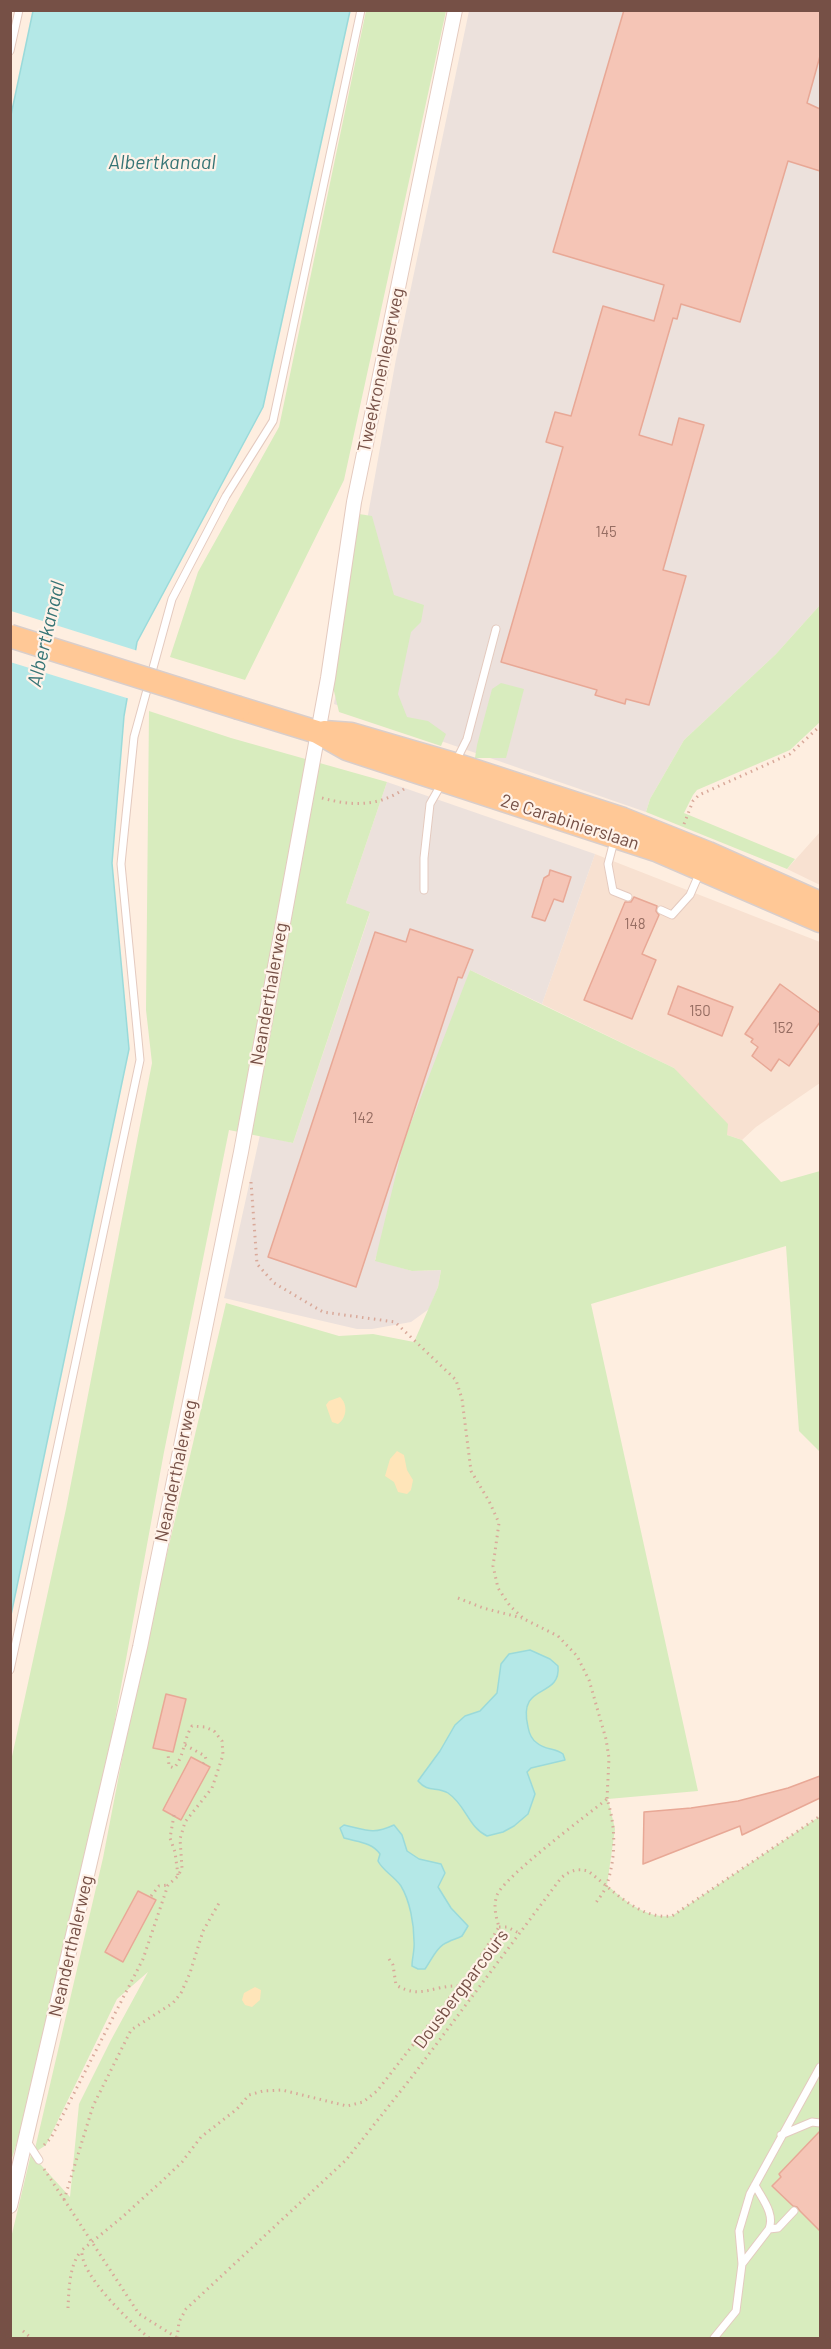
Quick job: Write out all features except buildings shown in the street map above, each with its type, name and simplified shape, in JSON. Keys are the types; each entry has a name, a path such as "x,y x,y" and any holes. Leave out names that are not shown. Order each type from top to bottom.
{"main road":[{"name":"2e Carabinierslaan","path":"10,636 317,732 351,734 449,772 620,828 820,903"},
{"name":"2e Carabinierslaan","path":"704,861 820,921"}],"street":[{"name":"Tweekronenlegerweg","path":"317,732 328,678 354,502 455,10"},
{"name":"Neanderthalerweg","path":"10,2206 140,1647 241,1152 317,732"}],"lane":[{"path":"10,51 19,10"},
{"path":"10,1670 140,1060 120,864 134,737 172,598 226,496 273,421 361,10"},
{"path":"424,890 424,858 430,804 467,739 496,629"},
{"path":"620,828 608,864 613,891 627,897"},
{"path":"661,910 672,915 690,896 704,861"},
{"path":"714,2338 736,2311 742,2264 739,2231 743,2212 781,2135 820,2067"},
{"path":"781,2135 812,2122 820,2123"},
{"path":"26,2140 38,2159"},
{"path":"742,2264 769,2229 772,2221 755,2184"},
{"path":"769,2229 778,2228 794,2211"}],"path":[{"path":"682,829 693,801 699,795 790,754 820,726"},
{"path":"306,793 336,802 364,804 394,796 410,784"},
{"path":"241,1152 253,1186 257,1264 274,1282 323,1312 395,1322 456,1380 462,1399 471,1472 489,1501 499,1523 494,1566 498,1588 510,1606 524,1619"},
{"path":"458,1598 483,1608 524,1619 558,1636 577,1656 589,1680 606,1739 609,1758 607,1799 615,1829 607,1886 595,1904"},
{"path":"168,1753 169,1766 174,1768 182,1759 192,1726 205,1727 214,1731 222,1741 224,1755 212,1788 185,1822 180,1839 182,1868 178,1876 168,1885 142,1959 51,2138 38,2159 139,2314 177,2338"},
{"path":"185,1745 205,1756 203,1764"},
{"path":"68,2308 75,2258 161,2182 182,2162 201,2137 237,2109 249,2094 282,2090 346,2106 363,2102 377,2091 476,1964 499,1928 495,1904 498,1892 513,1876 607,1799"},
{"path":"174,1815 170,1838 175,1852 178,1876"},
{"name":"Dousbergparcours","path":"177,2338 179,2322 186,2308 346,2160 567,1872 581,1869 588,1871 627,1903 656,1916 672,1916 820,1816"},
{"path":"150,1896 159,1886 168,1885"},
{"path":"64,2200 93,2106 131,2030 173,2003 181,1993 203,1931 219,1903"},
{"path":"499,1928 507,1927 519,1933"},
{"path":"389,1959 393,1965 396,1985 409,1992 415,1993 448,1985 459,1986"},
{"path":"82,2250 81,2256 102,2290 126,2319 149,2338"},
{"path":"23,2331 31,2338"}],"shaded area":[{"path":"469,11 820,11 820,605 776,654 684,740 650,799 646,812 334,704 396,359"},
{"path":"387,782 595,854 542,1004 470,970 375,1260 412,1271 441,1270 438,1287 429,1309 411,1322 372,1329 357,1329 224,1298 260,1135 293,1143 370,913 346,903"},
{"path":"820,832 820,885 787,869"},
{"path":"595,854 820,942 820,1083 756,1127 742,1140 727,1135 674,1068 542,1004"}],"green space":[{"path":"366,11 446,11 344,480 245,680 170,657 198,572 279,427"},
{"path":"359,514 372,516 394,595 424,605 421,622 411,632 398,694 407,717 428,721 446,734 441,746 339,712 333,687"},
{"path":"820,605 820,722 790,750 697,790 684,813 795,859 787,869 646,812 650,799 684,740 776,654"},
{"path":"501,683 524,689 506,758 475,758 492,689"},
{"path":"149,711 231,738 387,782 346,903 370,912 293,1143 229,1130 164,1452 63,2003 11,2161 11,1761 66,1509 152,1063 146,1010"},
{"path":"470,970 674,1068 728,1124 727,1135 742,1140 781,1182 820,1171 820,1452 799,1431 786,1246 591,1304 698,1791 608,1799 615,1829 607,1885 636,1908 653,1915 672,1916 820,1816 820,2338 11,2338 11,2238 31,2154 70,2197 79,2104 148,1972 117,1999 46,2145 34,2153 103,1858 137,1681 226,1303 339,1336 373,1334 414,1342 438,1287 441,1270 412,1271 375,1261 404,1141"}],"sand":[{"path":"340,1397 343,1400 345,1411 338,1424 332,1422 326,1405 329,1401"},
{"path":"397,1451 404,1455 407,1470 413,1480 411,1490 407,1494 398,1492 394,1482 385,1476 390,1459"},
{"path":"255,1987 261,1990 260,2000 252,2007 245,2005 242,2000 244,1993"}],"water":[{"name":"Albertkanaal","path":"33,11 350,11 263,407 137,642 124,716 112,863 129,1049 11,1615 11,115"},
{"path":"530,1650 550,1659 558,1666 557,1676 553,1683 533,1696 528,1703 526,1713 529,1731 535,1741 543,1747 560,1752 565,1760 531,1768 527,1772 535,1794 528,1814 503,1832 487,1836 475,1827 448,1793 425,1787 418,1781 440,1751 455,1725 465,1716 480,1711 497,1693 501,1664 509,1654"},
{"path":"344,1825 375,1831 394,1825 402,1835 407,1851 419,1859 441,1864 445,1873 438,1887 451,1908 468,1926 462,1936 441,1946 425,1969 412,1966 414,1944 412,1920 401,1886 380,1865 378,1861 380,1854 377,1850 364,1843 344,1838 340,1828"}],"pier":[{"path":"11,611 138,651 130,699 10,662"}]}
